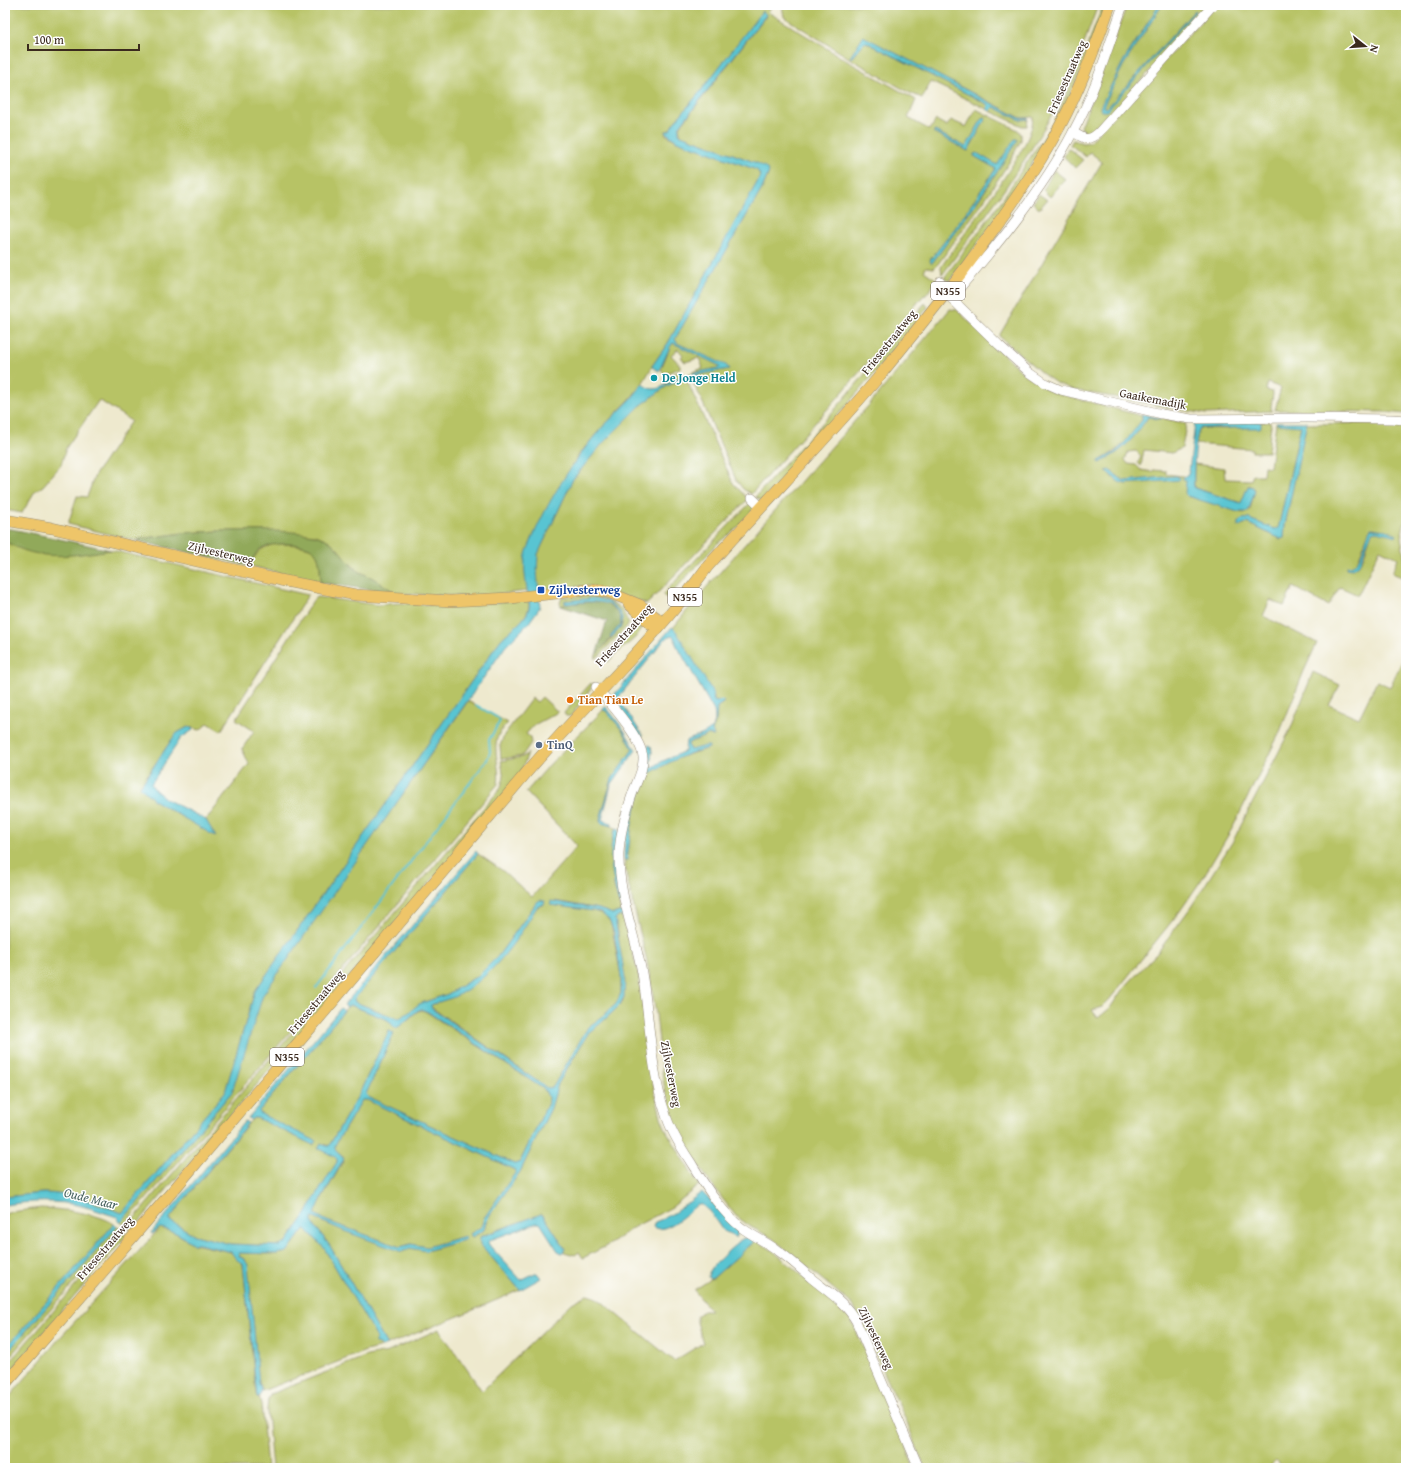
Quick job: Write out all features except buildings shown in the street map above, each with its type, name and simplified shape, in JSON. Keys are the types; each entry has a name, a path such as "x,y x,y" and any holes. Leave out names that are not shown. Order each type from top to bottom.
{"main road":[{"name":"Friesestraatweg","path":"5,1384 178,1186 598,689 656,623 693,586 708,566 876,380 949,295 1019,194 1047,148 1085,72 1110,5"},
{"name":"Zijlvesterweg","path":"5,520 52,528 280,580 356,595 450,601 480,601 597,590 608,592 623,598 656,623"}],"street":[{"name":"Friesestraatweg","path":"949,295 987,257 1056,161 1073,132 1093,89 1104,61 1122,5"},
{"path":"1073,132 1086,139 1089,139 1098,133 1213,5"},
{"name":"Gaaikemadijk","path":"940,281 949,295 999,345 1029,372 1045,383 1061,390 1162,414 1196,419 1307,418 1406,420"},
{"path":"752,498 761,507"},
{"name":"Zijlvesterweg","path":"598,689 630,730 640,746 643,758 641,769 626,815 621,838 620,863 627,908 642,972 658,1085 665,1114 677,1141 704,1185 730,1216 746,1231 779,1251 792,1261 849,1310 862,1335 918,1468"}],"green space":[{"path":"5,5 770,5 772,6 768,12 847,61 916,100 908,118 930,130 936,120 947,126 951,120 966,127 976,109 1018,130 1021,134 1021,140 1010,161 985,199 938,264 934,268 926,267 924,271 937,280 925,296 924,295 841,394 751,494 743,489 736,480 699,394 688,374 703,368 699,358 685,362 681,357 683,355 678,349 671,355 680,365 680,368 664,374 661,369 673,343 720,366 719,368 693,373 693,376 728,369 677,343 675,339 762,189 768,175 767,169 757,163 681,135 679,128 766,16 764,12 673,124 670,130 666,131 665,134 677,141 757,170 760,175 759,179 668,343 642,384 580,453 562,482 531,543 528,591 472,597 396,593 357,570 329,541 316,535 262,531 220,531 183,533 133,540 68,524 77,496 87,497 95,475 131,421 99,400 66,448 61,465 43,486 35,491 22,513 5,510","holes":["983,117 986,118 968,151 933,132 935,131 966,147","1017,139 974,207 932,263 930,260 955,228 995,170 995,168 974,156 975,153 997,165"]},
{"path":"782,5 1098,5 1080,55 1046,126 1003,191 942,275 941,267 991,197 1023,147 1030,132 1033,117 1021,118 864,37 853,57 864,42 866,42 987,104 988,107 987,109 931,82 922,98 908,92 849,58 784,17"},
{"path":"1103,5 1106,5 1087,59 1054,128 1002,211 949,281 944,278 998,206 1053,123 1080,65"},
{"path":"1127,5 1159,5 1124,60 1100,108 1105,111 1195,10 1107,108 1103,107 1123,66 1162,5 1200,5 1200,8 1203,5 1209,5 1094,133 1085,133 1081,127"},
{"path":"1216,5 1406,5 1406,414 1385,412 1275,410 1281,388 1268,383 1266,390 1273,392 1271,407 1272,411 1206,414 1074,390 1056,383 1043,374 999,336 1102,162 1090,152 1086,157 1070,145 1073,140 1083,143 1090,142"},
{"path":"994,107 1020,120 1028,119 1027,126 1022,126 990,111"},
{"path":"1068,148 1083,160 1075,168 1064,157"},
{"path":"1054,170 1065,179 1050,197 1043,190"},
{"path":"1039,194 1047,200 1039,209 1033,203"},
{"path":"925,303 928,307 847,405 763,499 760,500 755,497 838,406"},
{"path":"950,309 957,310 1022,372 1052,392 1142,416 1142,420 1128,439 1113,452 1099,461 1099,463 1115,454 1127,444 1138,432 1148,417 1185,423 1186,425 1182,448 1172,453 1144,450 1141,466 1138,463 1141,456 1136,451 1128,452 1125,460 1128,464 1136,465 1141,470 1153,472 1153,470 1166,471 1166,474 1183,476 1183,479 1186,481 1189,497 1195,497 1238,512 1246,513 1250,510 1255,489 1249,485 1241,503 1195,488 1194,464 1224,468 1225,479 1251,480 1253,475 1263,475 1264,466 1270,467 1276,423 1301,425 1278,528 1275,529 1249,519 1244,519 1243,524 1247,523 1281,539 1284,538 1285,525 1306,424 1406,424 1406,515 1401,538 1406,566 1406,574 1404,578 1392,573 1398,558 1380,549 1358,595 1340,587 1328,606 1293,587 1284,606 1270,600 1263,616 1317,643 1304,671 1279,734 1233,827 1202,879 1180,911 1109,1000 1102,1007 1092,1010 1098,1018 1110,1008 1122,990 1158,952 1191,907 1233,841 1291,728 1313,672 1340,685 1329,705 1359,718 1377,681 1390,687 1406,653 1406,1468 1283,1468 1276,1461 1268,1468 925,1468 905,1418 853,1305 772,1238 751,1227 736,1216 708,1180 677,1130 668,1105 663,1079 656,1014 647,961 624,860 627,860 633,816 646,775 677,758 709,748 690,750 688,743 708,735 714,735 712,731 716,720 717,707 723,703 714,701 714,697 673,628 697,598 869,405","holes":["1111,471 1124,481 1179,477 1126,484 1119,482 1108,473","1374,528 1396,534 1376,531 1372,532 1361,561 1352,568 1346,568 1347,566 1352,566 1357,562 1370,529"]},
{"path":"678,372 684,374 733,483 748,499 647,604 588,586 538,589 538,554 573,479 603,443 640,406 667,386 683,379 681,376 665,384 664,377"},
{"path":"1261,422 1270,422 1271,425 1268,452 1252,452 1252,449 1196,444 1200,428 1224,429"},
{"path":"751,502 754,508 739,526 717,544 666,599 663,594"},
{"path":"5,529 12,529 111,550 84,554 57,556 44,555 18,548 5,541"},
{"path":"220,531 277,531 308,534 320,537 333,544 356,570 373,578 396,593 321,583 317,555 305,546 281,544 267,546 262,548 256,554 250,566 133,540 183,533"},
{"path":"5,541 9,544 67,555 111,550 308,595 221,731 208,723 200,730 188,727 177,733 140,786 155,801 215,836 206,820 249,764 242,749 254,731 236,719 314,599 317,597 378,605 399,603 446,606 525,600 529,603 526,615 499,642 255,991 225,1092 122,1213 93,1202 53,1193 5,1197"},
{"path":"275,544 304,546 314,551 317,554 319,561 321,583 250,566 259,551 265,547"},
{"path":"595,595 622,609 629,624 595,659 596,655 622,625 622,617 618,609 566,600 564,602 566,604 561,606 560,603 562,597"},
{"path":"600,601 615,609 621,619 621,624 596,655 607,621 561,606 566,604"},
{"path":"639,619 641,625 638,634 619,652 618,651 608,662 603,657"},
{"path":"591,683 593,685 571,716 566,716 564,713"},
{"path":"542,697 558,712 534,725 526,734 530,737 531,743 522,756 501,759 500,746 504,735 532,698 537,702"},
{"path":"468,701 508,723 500,732 496,741 499,778 498,784 320,997 124,1225 121,1222 232,1092 262,995"},
{"path":"603,710 606,711 623,731 633,749 612,779 600,819 600,822 616,828 614,832 614,886 621,911 613,914 599,909 555,901 551,905 594,911 606,916 611,924 621,976 621,993 616,1004 588,1027 553,1087 547,1088 431,1007 431,1005 452,997 479,975 448,994 424,1002 398,1019 355,1002 354,999 478,854 503,871 532,897 577,846 526,792 552,762","holes":["537,902 544,904 537,907 506,953 479,975 498,956"]},
{"path":"528,753 519,777 399,919 132,1230 127,1227 500,789 504,778 501,761 523,757"},
{"path":"620,916 622,917 638,971 653,1083 661,1117 666,1130 699,1185 672,1207 634,1227 610,1244 583,1258 579,1252 575,1255 564,1252 564,1247 542,1214 481,1236 480,1244 520,1290 387,1345 330,1246 312,1222 312,1218 405,1251 410,1248 426,1251 464,1240 465,1236 427,1247 411,1244 400,1247 327,1221 315,1214 315,1211 343,1162 343,1156 335,1149 335,1145 362,1100 367,1100 515,1170 516,1173 484,1218 481,1227 470,1234 472,1237 482,1232 491,1213 520,1172 551,1108 558,1084 589,1032 622,1003 624,997 618,932 615,919"},
{"path":"350,1005 386,1019 392,1023 403,1022 408,1020 416,1012 422,1010 425,1011 545,1090 548,1097 548,1103 520,1162 515,1164 368,1097 366,1094 394,1033 389,1031 358,1096 329,1146 321,1143 319,1148 335,1157 337,1162 307,1213 286,1243 280,1246 230,1244 195,1235 170,1221 170,1218 184,1200 253,1118 257,1118 314,1145 261,1114 259,1111"},
{"path":"41,1208 89,1214 114,1224 5,1349 5,1214"},
{"path":"117,1227 121,1229 5,1362 5,1355"},
{"path":"160,1228 174,1232 194,1244 231,1252 243,1264 256,1394 257,1397 259,1397 261,1404 267,1468 5,1468 5,1402 58,1340"},
{"path":"304,1229 306,1229 324,1248 377,1338 377,1343 382,1347 366,1351 262,1391 259,1383 243,1258 239,1256 239,1253 277,1254 287,1252"},
{"path":"123,1231 126,1236 5,1378 5,1367"},
{"path":"756,1240 772,1250 849,1315 903,1436 914,1468 272,1468 267,1411 268,1399 271,1394 367,1356 388,1352 439,1329 482,1391 572,1303 587,1295 595,1297 601,1301 674,1361 703,1343 697,1322 697,1316 703,1311 711,1311 694,1290 713,1278"}],"water":[{"path":"1159,5 1162,5 1123,66 1103,107 1107,108 1195,10 1196,11 1107,111 1102,111 1100,108 1101,105 1124,60"},
{"path":"762,11 766,15 679,127 679,133 681,135 757,163 765,167 769,172 762,189 675,339 677,343 726,365 729,369 692,376 693,373 719,368 720,366 673,343 659,371 652,366 668,343 760,175 757,170 677,141 665,132 670,130 673,124 700,92"},
{"path":"863,36 1020,118 1028,119 1020,120 994,107 990,111 987,109 987,104 866,42 851,58 850,57"},
{"path":"983,117 986,118 968,151 933,132 935,131 966,147"},
{"path":"1015,139 1017,139 1017,141 987,188 931,263 930,260 955,228 995,170 995,168 974,156 974,154 977,153 997,165"},
{"path":"683,376 683,379 667,386 640,406 603,443 573,479 538,554 537,571 540,607 528,624 505,647 263,995 232,1092 121,1222 118,1220 118,1217 72,1204 44,1202 5,1205 5,1197 53,1193 83,1199 122,1213 225,1092 255,991 499,642 524,618 527,613 529,604 525,579 525,568 527,551 533,535 557,489 586,446 597,433 627,404 642,384 656,389"},
{"path":"1142,414 1161,419 1148,417 1138,432 1127,444 1115,454 1099,463 1099,461 1114,453 1122,446 1142,420"},
{"path":"1261,422 1261,427 1259,428 1200,428 1196,447 1194,488 1241,503 1248,486 1253,487 1255,491 1248,512 1238,512 1187,496 1185,494 1186,481 1183,477 1187,475 1189,471 1195,424"},
{"path":"1276,422 1307,422 1285,525 1284,538 1281,539 1247,523 1238,527 1238,523 1242,519 1249,519 1275,529 1278,528 1301,426 1277,424"},
{"path":"1109,470 1124,481 1176,476 1180,478 1179,480 1126,484 1119,482 1106,471"},
{"path":"1371,528 1386,530 1396,534 1397,536 1376,531 1372,532 1359,565 1352,569 1346,568 1347,566 1356,562 1362,552"},
{"path":"594,598 610,603 619,610 622,620 621,624 619,615 615,608 608,604 600,602 582,602 566,604 564,601"},
{"path":"621,624 620,628 611,638 610,637"},
{"path":"672,627 676,631 712,691 714,701 717,702 722,700 724,702 717,707 716,720 712,731 714,736 708,735 688,743 690,750 705,746 709,746 709,748 684,756 646,775 633,816 627,860 624,860 627,826 644,775 647,756 646,748 649,745 651,746 652,752 650,766 652,768 661,762 685,751 686,741 708,732 714,724 714,711 672,636 665,639 618,698 643,736 640,737 614,699 615,694"},
{"path":"606,707 622,727 636,750 611,785 602,820 612,823 612,826 601,823 600,819 612,779 633,749 623,731 606,711 603,710 603,708"},
{"path":"188,727 192,728 193,730 181,738 151,784 155,790 166,799 206,820 216,837 155,801 140,787 172,739 177,733"},
{"path":"616,828 619,829 622,903 619,904 613,876 611,856 611,846"},
{"path":"476,851 478,854 354,999 355,1002 398,1019 419,1004 448,994 479,975 498,956 540,900 545,901 544,904 537,907 511,946 490,971 466,990 452,998 431,1005 432,1009 547,1088 553,1087 588,1027 616,1004 621,993 621,976 614,932 609,920 601,913 550,905 551,901 599,909 613,914 623,911 625,916 620,916 615,919 625,977 624,997 619,1006 589,1032 558,1084 551,1108 520,1172 491,1213 484,1230 472,1237 470,1234 481,1227 484,1218 515,1173 515,1170 367,1100 362,1100 335,1145 335,1149 344,1159 321,1200 315,1214 327,1221 400,1247 411,1244 427,1247 465,1236 466,1238 464,1240 426,1251 410,1248 402,1252 312,1218 312,1222 330,1246 387,1345 382,1347 380,1344 375,1343 377,1338 324,1248 306,1229 304,1229 287,1252 277,1254 239,1253 239,1256 245,1260 248,1265 259,1383 261,1389 259,1397 257,1397 243,1264 236,1259 231,1252 199,1244 193,1244 169,1230 160,1228 152,1234 151,1233 245,1121 248,1123 184,1200 170,1218 170,1221 195,1235 230,1244 280,1246 286,1243 307,1213 337,1162 335,1157 318,1148 321,1143 329,1146 358,1096 389,1031 394,1033 366,1094 368,1097 515,1164 520,1162 548,1103 548,1097 545,1090 428,1012 421,1009 417,1011 396,1028 386,1019 350,1005 347,1007 344,1005"},
{"path":"341,1008 344,1011 259,1111 261,1114 316,1141 313,1145 257,1118 253,1118 251,1120 248,1118"},
{"path":"702,1192 739,1230 736,1238 723,1231 710,1212 701,1204 698,1204 677,1222 664,1228 658,1229 653,1227 655,1222 674,1213"},
{"path":"541,1214 544,1216 564,1247 565,1249 562,1253 558,1251 540,1223 490,1240 488,1243 521,1280 535,1273 537,1273 541,1278 520,1290 480,1244 480,1237"},
{"path":"114,1224 117,1227 5,1355 5,1349"},
{"path":"747,1237 756,1240 710,1279 708,1277 709,1273 716,1263 742,1239"}],"waterway":[{"path":"316,988 487,760 490,752 489,740 500,721 498,718 476,705"}],"place":[{"name":"De Jonge Held","path":"654,378"},
{"name":"Zijlvesterweg","path":"541,590"},
{"name":"Tian Tian Le","path":"570,700"},
{"name":"TinQ","path":"539,745"}],"water label":[{"name":"Oude Maar","path":"91,1198"}]}
